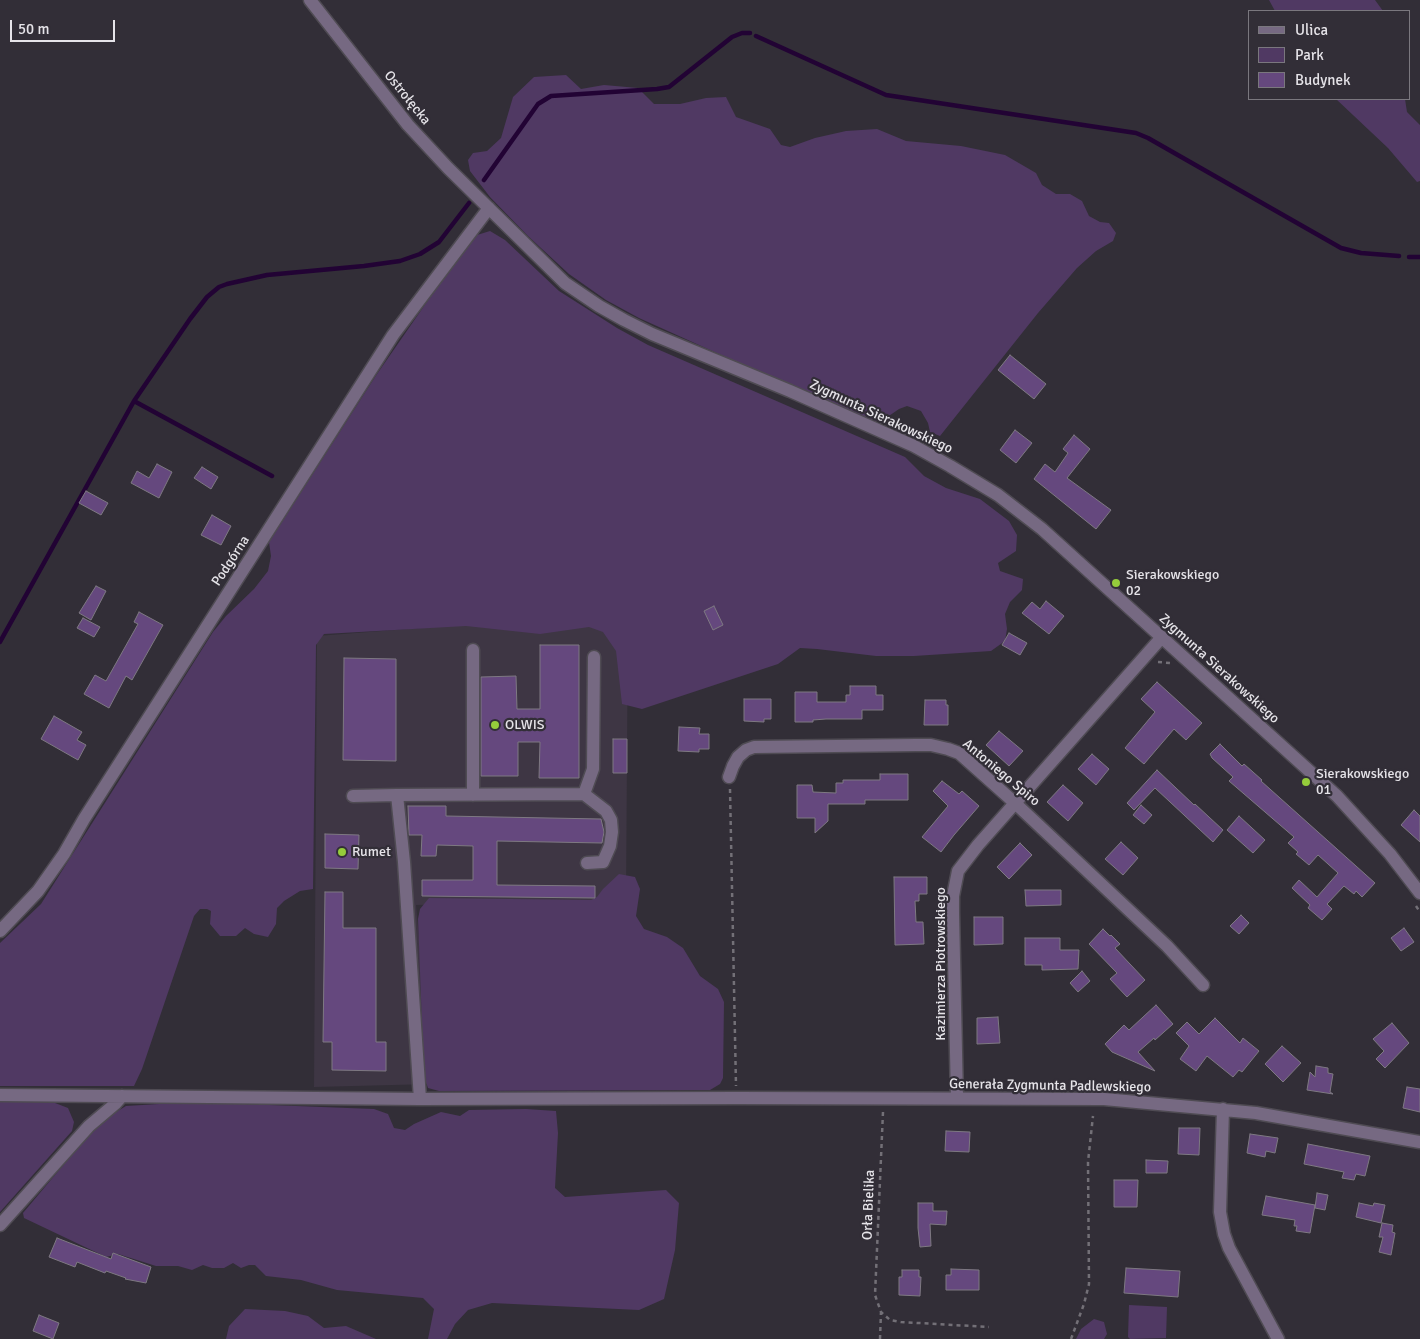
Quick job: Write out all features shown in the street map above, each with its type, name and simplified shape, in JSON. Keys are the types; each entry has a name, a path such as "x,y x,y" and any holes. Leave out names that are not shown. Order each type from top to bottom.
{"street":[{"name":"Ostrołęcka","path":"310,0 408,125 489,208"},
{"name":"Zygmunta Sierakowskiego","path":"489,208 566,283 599,306 652,334 790,391 914,446 998,496 1042,529 1337,796 1390,854 1420,894"},
{"name":"Podgórna","path":"0,930 38,891 64,854 89,810 393,336 489,208"},
{"name":"Kazimierza Piotrowskiego","path":"957,1098 953,913 955,882 958,871 968,856 1162,637"},
{"path":"473,650 473,795"},
{"path":"584,794 593,769 594,657"},
{"name":"Antoniego Spiro","path":"729,777 738,757 746,750 754,747 931,745 948,749 959,754 1015,803 1167,946 1203,985"},
{"path":"352,796 584,794 606,811 611,820 612,832 610,846 603,862 587,863"},
{"path":"397,795 404,862 420,1099"},
{"name":"Generała Zygmunta Padlewskiego","path":"0,1094 420,1099 1104,1099 1223,1108 1420,1142"},
{"path":"0,1225 89,1126 122,1096"},
{"path":"1223,1108 1220,1212 1224,1234 1229,1248 1278,1339"}],"path":[{"path":"729,777 736,1098"},
{"name":"Orła Bielika","path":"880,1339 881,1312 875,1295 883,1098"},
{"path":"1071,1339 1089,1284 1088,1162 1093,1116"},
{"path":"881,1312 890,1320 901,1322 989,1326"}],"shaded area":[{"name":"Rumet","path":"628,612 626,901 416,905 432,1084 314,1087 317,636"}],"green space":[{"path":"1269,0 1375,0 1382,10 1274,10"},
{"path":"566,75 581,89 604,85 638,88 654,104 680,104 706,98 726,97 736,117 770,129 781,145 790,147 815,138 846,131 877,129 906,141 961,146 1005,155 1036,173 1042,185 1056,194 1070,194 1082,201 1089,216 1100,222 1109,223 1116,233 1113,241 1096,251 1077,268 1038,313 940,436 930,432 928,423 921,411 907,406 883,420 870,422 639,318 606,300 569,274 490,197 470,171 468,160 473,153 487,151 501,138 513,97 534,77"},
{"path":"1337,100 1405,100 1407,112 1420,125 1420,181 1417,182 1388,148"},
{"path":"490,231 505,240 559,291 617,328 648,345 905,457 924,476 946,488 980,499 1009,521 1017,535 1016,551 998,563 1000,571 1023,579 1022,590 1010,602 1005,614 1007,629 1005,641 991,651 914,656 876,656 800,648 778,664 642,709 622,704 616,651 603,632 589,627 540,634 466,626 324,634 316,645 313,889 300,891 277,908 276,924 268,937 254,934 245,928 236,936 220,936 210,924 211,911 200,909 194,916 142,1069 134,1086 0,1086 0,943 41,904 213,632 226,616 254,589 268,571 271,556 269,542 377,374 431,296 477,235"},
{"path":"619,874 635,877 640,889 636,916 644,929 667,937 683,948 700,976 718,989 724,1002 723,1078 720,1084 710,1090 439,1091 428,1088 424,1076 418,919 420,909 429,898 591,900 597,897"},
{"path":"0,1101 50,1101 68,1108 74,1122 72,1131 0,1212"},
{"path":"192,1102 374,1109 388,1114 394,1128 405,1130 441,1112 460,1116 469,1110 526,1109 556,1111 558,1133 555,1188 565,1197 666,1190 679,1203 675,1250 664,1299 639,1310 492,1303 468,1310 455,1324 447,1339 428,1339 434,1309 423,1298 337,1290 301,1280 266,1276 255,1265 241,1268 233,1263 224,1268 212,1268 203,1265 192,1270 178,1266 156,1266 118,1254 106,1257 24,1218 23,1213 92,1131 106,1118 126,1106"},
{"path":"1129,1305 1167,1307 1166,1338 1130,1339 1128,1337"},
{"path":"245,1309 285,1311 308,1316 324,1328 346,1326 376,1339 226,1339 229,1326"},
{"path":"1094,1319 1104,1322 1107,1334 1104,1339 1076,1339 1081,1329"}],"building":[{"path":"1010,355 1046,384 1034,399 998,370"},
{"path":"1015,430 1032,443 1016,463 1000,450"},
{"path":"1074,435 1090,449 1067,478 1111,510 1096,529 1034,479 1045,464 1055,472 1068,453 1063,449"},
{"path":"157,464 172,472 159,498 131,483 137,471 149,478"},
{"path":"202,467 218,477 211,489 194,478"},
{"path":"86,491 108,503 101,515 79,503"},
{"path":"212,515 231,526 221,545 201,535"},
{"path":"96,586 106,591 91,620 79,613"},
{"path":"1046,601 1064,616 1049,634 1022,613 1032,602 1040,609"},
{"path":"714,606 723,625 713,630 704,611"},
{"path":"139,612 163,625 132,680 126,676 109,708 84,694 95,675 106,681 138,624 134,622"},
{"path":"83,618 100,627 94,637 77,628"},
{"path":"1009,633 1027,643 1020,655 1002,645"},
{"path":"540,645 579,645 579,778 539,778 540,742 518,742 518,776 481,776 481,677 516,676 517,709 540,709"},
{"path":"344,658 396,659 396,761 343,760"},
{"path":"1157,682 1202,723 1186,740 1174,729 1144,764 1125,748 1155,712 1141,699"},
{"path":"850,686 876,686 876,695 883,695 883,710 862,710 862,719 826,719 813,720 813,722 795,722 795,692 817,692 817,702 846,702 846,695 850,695"},
{"path":"744,699 771,699 771,719 764,719 764,722 744,721"},
{"path":"925,700 946,700 946,705 948,705 948,725 924,725"},
{"path":"54,716 82,732 77,740 86,745 78,760 41,739"},
{"path":"679,727 700,728 699,734 709,734 709,749 699,749 699,752 678,751"},
{"path":"999,731 1023,751 1009,766 986,745"},
{"path":"613,739 627,739 627,773 613,773"},
{"path":"1220,744 1242,766 1244,764 1375,883 1362,897 1356,891 1354,894 1344,886 1327,904 1332,909 1322,920 1308,908 1310,905 1292,888 1299,880 1317,897 1338,873 1318,855 1309,865 1296,854 1298,852 1288,843 1294,837 1229,781 1233,777 1210,754"},
{"path":"1092,754 1109,769 1096,785 1078,769"},
{"path":"1157,770 1223,830 1213,842 1155,788 1134,810 1127,803"},
{"path":"880,774 908,774 908,800 865,800 865,804 828,804 828,821 815,833 815,818 797,818 797,785 812,785 813,792 836,793 836,783 843,783 843,780 880,780"},
{"path":"942,781 959,794 962,791 979,806 941,852 922,837 948,806 933,791"},
{"path":"1063,785 1083,803 1068,821 1047,802"},
{"path":"1141,805 1152,815 1144,824 1133,815"},
{"path":"408,806 446,806 446,816 601,819 604,832 602,843 497,841 497,885 595,886 595,898 422,896 422,880 473,880 473,846 437,845 436,856 421,856 422,835 409,835"},
{"path":"1414,810 1420,816 1420,842 1401,825"},
{"path":"1239,816 1265,840 1253,853 1227,830"},
{"name":"Rumet","path":"325,834 359,835 358,869 325,868"},
{"path":"1121,842 1138,858 1123,875 1105,859"},
{"path":"1020,843 1032,855 1009,879 997,867"},
{"path":"894,877 927,877 927,894 919,894 919,901 915,901 916,922 923,922 924,944 895,945"},
{"path":"1025,890 1061,890 1061,905 1026,906"},
{"path":"325,892 343,892 343,928 376,928 376,1042 386,1042 386,1071 332,1070 332,1042 323,1042"},
{"path":"1241,915 1249,923 1239,934 1230,926"},
{"path":"974,917 1003,917 1003,944 974,945"},
{"path":"1404,928 1414,942 1401,951 1391,938"},
{"path":"1103,929 1120,944 1115,948 1145,980 1127,997 1110,979 1117,973 1089,944"},
{"path":"1025,938 1060,938 1060,950 1079,950 1078,969 1042,970 1042,965 1025,965"},
{"path":"1082,971 1090,981 1078,992 1070,983"},
{"path":"1156,1005 1173,1024 1138,1052 1155,1071 1112,1052 1105,1044 1124,1025 1129,1030"},
{"path":"998,1017 1000,1043 977,1044 977,1018"},
{"path":"1215,1018 1240,1043 1243,1038 1259,1051 1242,1072 1239,1070 1233,1077 1207,1056 1196,1071 1180,1059 1189,1046 1176,1033 1187,1022 1199,1034"},
{"path":"1392,1023 1409,1043 1385,1068 1376,1059 1384,1051 1373,1039"},
{"path":"1282,1046 1301,1063 1283,1082 1265,1064"},
{"path":"1316,1066 1328,1068 1328,1073 1333,1074 1330,1092 1333,1094 1307,1090 1310,1072 1315,1077"},
{"path":"1407,1087 1420,1089 1420,1112 1403,1108"},
{"path":"1179,1128 1200,1128 1199,1155 1178,1154"},
{"path":"946,1131 970,1132 969,1152 945,1151"},
{"path":"1250,1134 1278,1138 1275,1153 1266,1151 1265,1157 1247,1153"},
{"path":"1308,1144 1370,1156 1365,1176 1356,1174 1354,1180 1342,1178 1344,1172 1304,1164"},
{"path":"1146,1160 1168,1161 1167,1173 1146,1173"},
{"path":"1114,1180 1138,1180 1137,1207 1114,1207"},
{"path":"1317,1193 1328,1195 1325,1210 1315,1208"},
{"path":"1266,1196 1315,1205 1310,1233 1296,1231 1297,1226 1294,1226 1295,1220 1262,1215"},
{"path":"918,1203 933,1203 933,1211 947,1211 946,1225 930,1224 931,1246 920,1247"},
{"path":"1359,1203 1373,1206 1374,1203 1385,1205 1381,1223 1356,1217"},
{"path":"1382,1223 1393,1225 1392,1232 1395,1233 1391,1255 1379,1252 1383,1237 1379,1237"},
{"path":"57,1238 111,1259 113,1253 151,1267 146,1283 125,1279 106,1271 105,1273 77,1262 75,1267 49,1257"},
{"path":"1126,1268 1180,1271 1178,1297 1124,1293"},
{"path":"951,1269 979,1270 979,1290 946,1290 946,1275 951,1275"},
{"path":"902,1270 919,1270 919,1277 921,1277 920,1296 899,1295 899,1277 902,1277"},
{"path":"39,1315 59,1323 53,1339 33,1331"}],"waterway":[{"path":"484,180 538,104 551,96 669,87 732,37 742,33 750,33"},
{"path":"756,36 886,95 1136,133 1148,138 1341,248 1361,253 1399,256"},
{"path":"0,642 134,401 207,297 219,287 227,284 267,275 364,266 400,261 420,254 439,242 469,203"},
{"path":"1409,257 1420,257"},
{"path":"134,401 272,476"}],"place":[{"name":"Sierakowskiego 02","path":"1116,583"},
{"name":"OLWIS","path":"495,725"},
{"name":"Sierakowskiego 01","path":"1306,782"},
{"name":"Rumet","path":"342,852"}]}
